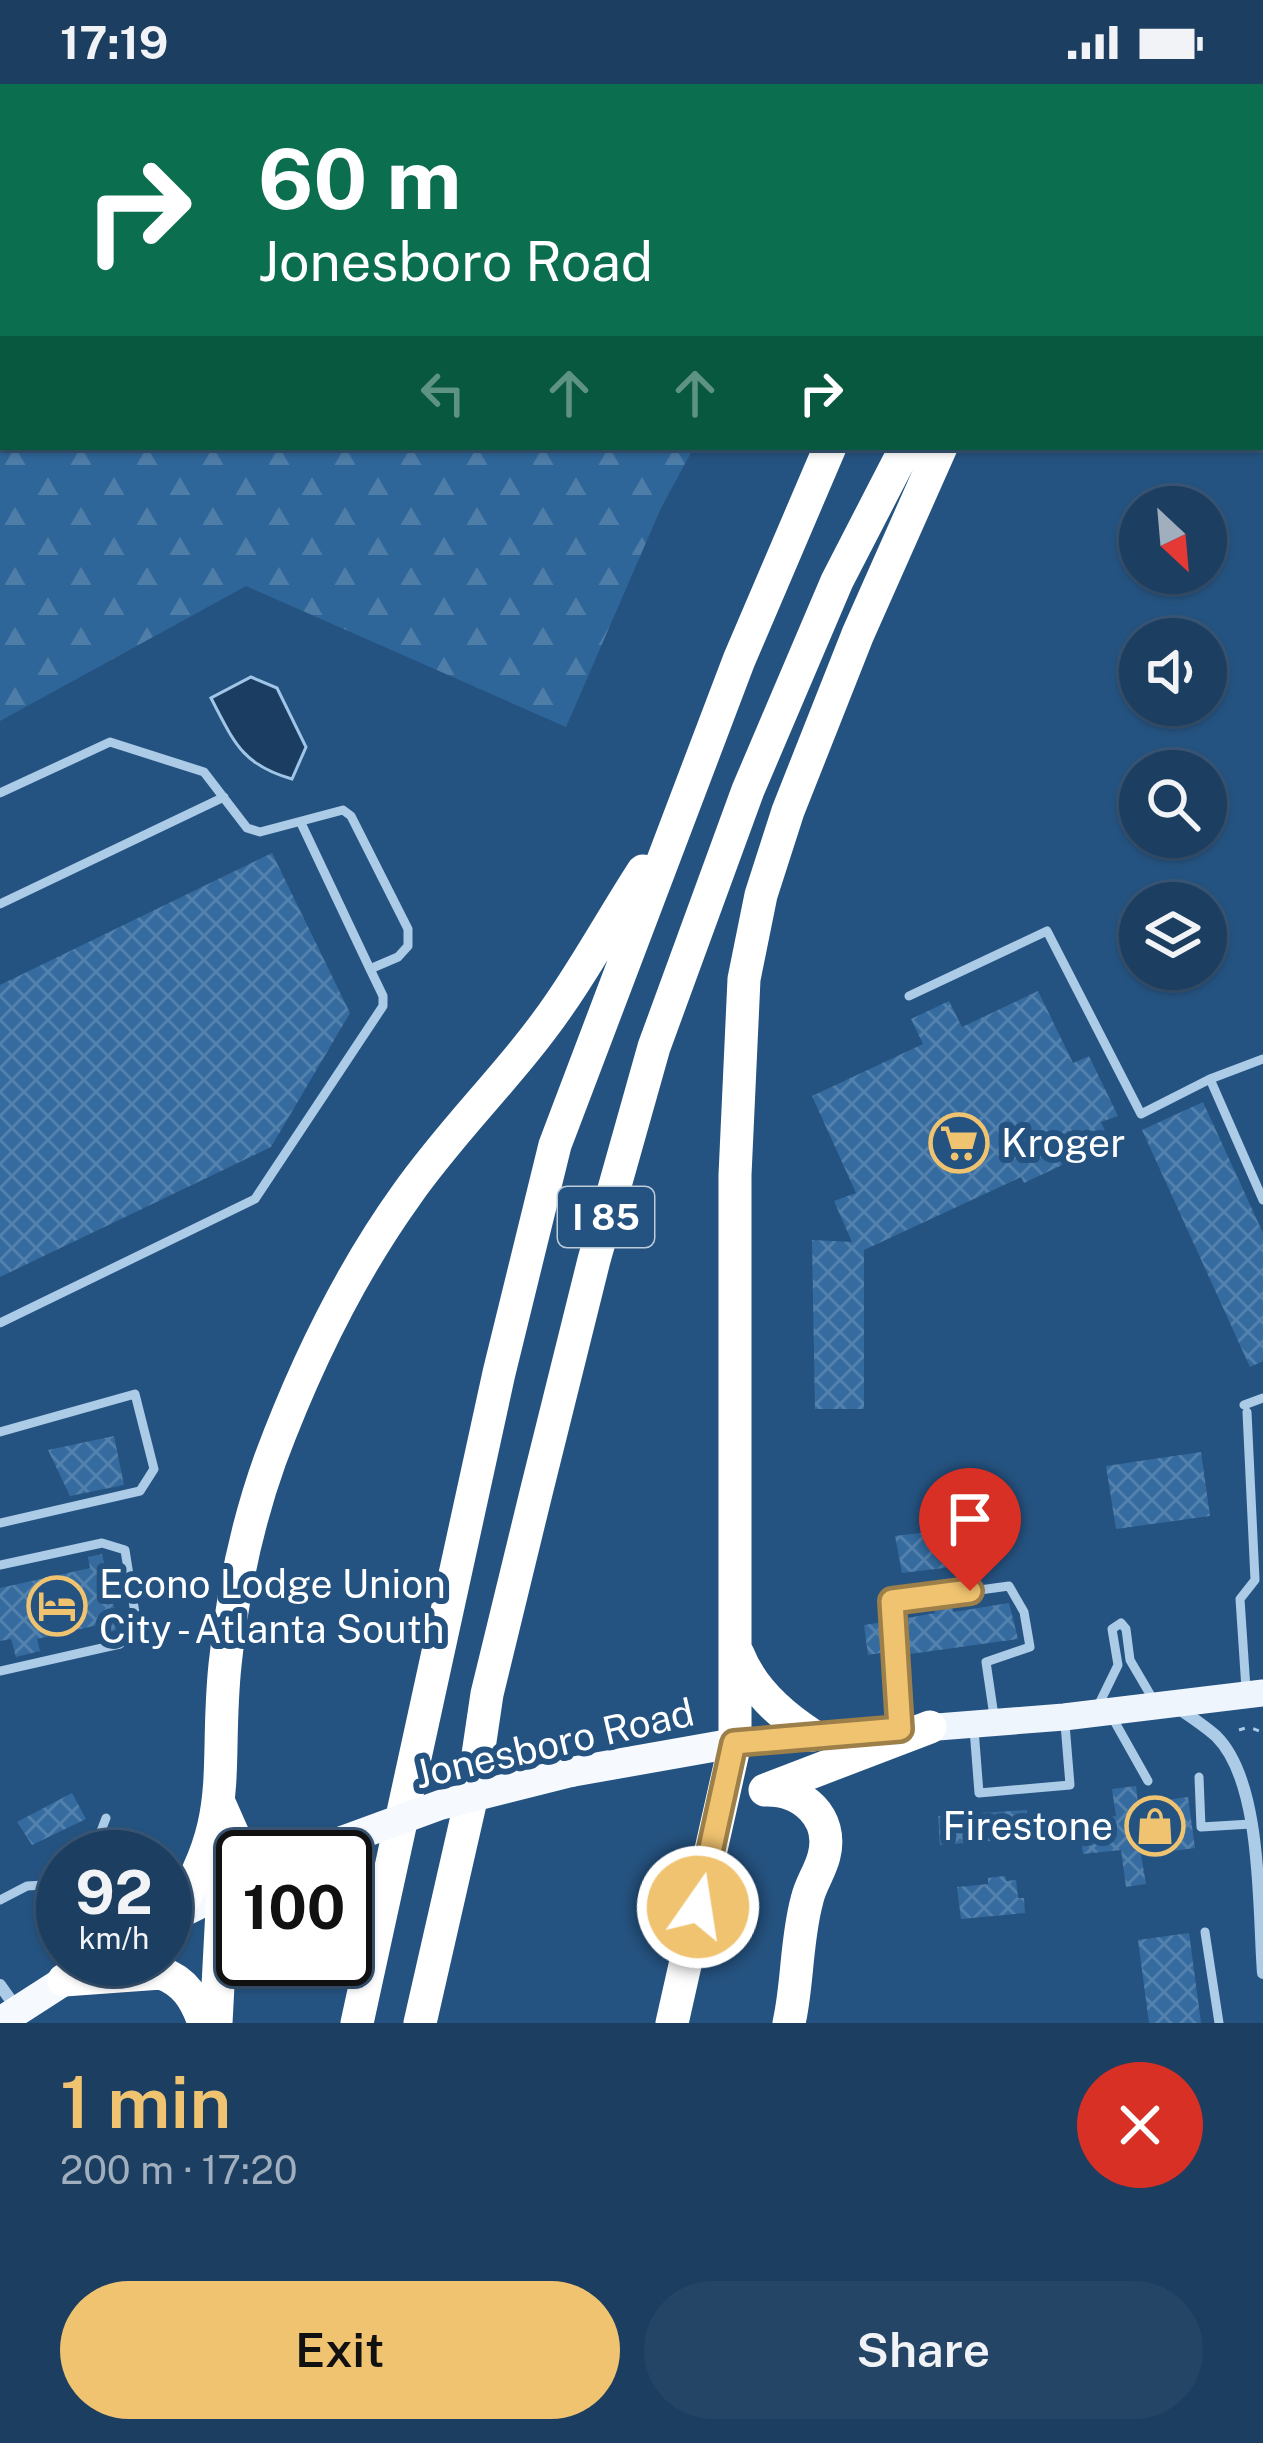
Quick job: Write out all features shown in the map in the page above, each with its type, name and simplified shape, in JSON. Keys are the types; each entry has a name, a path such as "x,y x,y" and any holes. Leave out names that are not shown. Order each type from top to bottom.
{"highway":[{"name":"I 85","path":"357,2023 499,1373 555,1144 682,808 829,450"},
{"name":"I 85","path":"420,2023 525,1537 594,1260 654,1047 748,790 837,580 904,450"},
{"path":"672,2023 734,1743 735,1175 744,979 761,895 788,811 857,634 940,450"},
{"path":"192,1887 220,1805 225,1665 242,1564 268,1465 312,1354 352,1278 408,1192 559,1005 682,808"},
{"path":"735,1644 752,1682 812,1735"},
{"path":"716,1830 730,1810 765,1790 915,1728"},
{"name":"Jonesboro Road","path":"372,1830 440,1805 571,1772 734,1743"},
{"path":"765,1790 788,1792 808,1803 821,1821 826,1840 824,1860 807,1900 789,2023"},
{"path":"220,1805 231,1830"},
{"path":"6,2005 44,1986"},
{"path":"183,1986 204,2023"},
{"path":"216,2023 221,1986"}],"main road":[{"name":"Jonesboro Road","path":"734,1743 1064,1717 1255,1694"}],"street":[{"path":"1165,1705 1218,1738 1240,1773 1260,1902 1263,1973"}],"lane":[{"path":"0,793 110,742 204,772 248,828 274,831 336,809 351,816 408,929 408,946 398,957 370,969"},
{"path":"0,904 224,797"},
{"path":"0,1323 255,1199 383,1006 383,997 301,823"},
{"path":"908,997 1047,931 1141,1114 1263,1058"},
{"path":"1210,1079 1263,1200"},
{"path":"0,1432 135,1394 154,1469 140,1491 0,1523"},
{"path":"1255,1694 1240,1599 1259,1585 1245,1408 1263,1397"},
{"path":"1248,1449 1263,1447"},
{"path":"0,1565 102,1543 125,1550 137,1626 120,1644 0,1671"},
{"path":"915,1728 892,1601 1009,1586 1024,1612 1030,1648 986,1662 979,1793 1070,1785 1064,1717"},
{"path":"1148,1781 1101,1713 1118,1665 1112,1629 1120,1623 1126,1629 1130,1660 1165,1705"},
{"path":"1199,1777 1202,1827 1251,1824"},
{"path":"102,1830 106,1818"},
{"path":"0,1900 36,1882"},
{"path":"1205,1932 1219,2023"}],"path":[{"path":"1240,1730 1249,1727 1262,1732"}],"green space":[{"path":"0,450 692,450 661,508 566,727 246,586 0,721"}],"shaded area":[{"path":"251,677 277,688 306,747 292,779 261,767 241,750 211,698"}],"building":[{"path":"272,853 350,1013 271,1147 0,1277 0,985"},
{"path":"1038,991 1073,1063 1089,1056 1118,1116 1101,1122 1108,1138 1024,1183 1021,1177 864,1250 864,1409 815,1409 812,1240 852,1242 834,1201 856,1193 812,1096 923,1044 911,1019 949,1001 962,1027"},
{"path":"1203,1102 1263,1233 1263,1361 1250,1367 1142,1130"},
{"path":"114,1436 124,1485 70,1496 48,1450"},
{"path":"1201,1452 1210,1516 1116,1529 1106,1466"},
{"path":"953,1529 961,1566 902,1573 895,1536"},
{"name":"Econo Lodge Union City - Atlanta South","path":"102,1554 119,1630 104,1633 102,1624 37,1639 40,1651 16,1657 11,1639 0,1641 0,1588 90,1568 88,1557"},
{"path":"952,1603 953,1612 1009,1603 1018,1639 910,1654 910,1649 904,1650 902,1619 935,1613 934,1605"},
{"path":"884,1622 886,1652 868,1655 864,1625"},
{"name":"Firestone","path":"1136,1786 1138,1804 1188,1797 1195,1848 1141,1855 1146,1884 1126,1887 1121,1850 1083,1854 1079,1820 1116,1816 1112,1789"},
{"path":"72,1793 86,1819 63,1830 36,1830 32,1845 17,1822"},
{"path":"1027,1810 1029,1838 940,1845 938,1816"},
{"path":"1005,1876 1006,1881 1016,1880 1025,1913 961,1919 957,1887 988,1884 988,1878"},
{"path":"1189,1933 1201,2023 1149,2023 1138,1940"}],"place":[{"name":"Kroger","path":"959,1143"},
{"name":"Econo Lodge Union City - Atlanta South","path":"57,1606"},
{"name":"Firestone","path":"1155,1826"}],"route":[{"path":"698,1907 734,1743 900,1729 892,1601 970,1591"}]}
